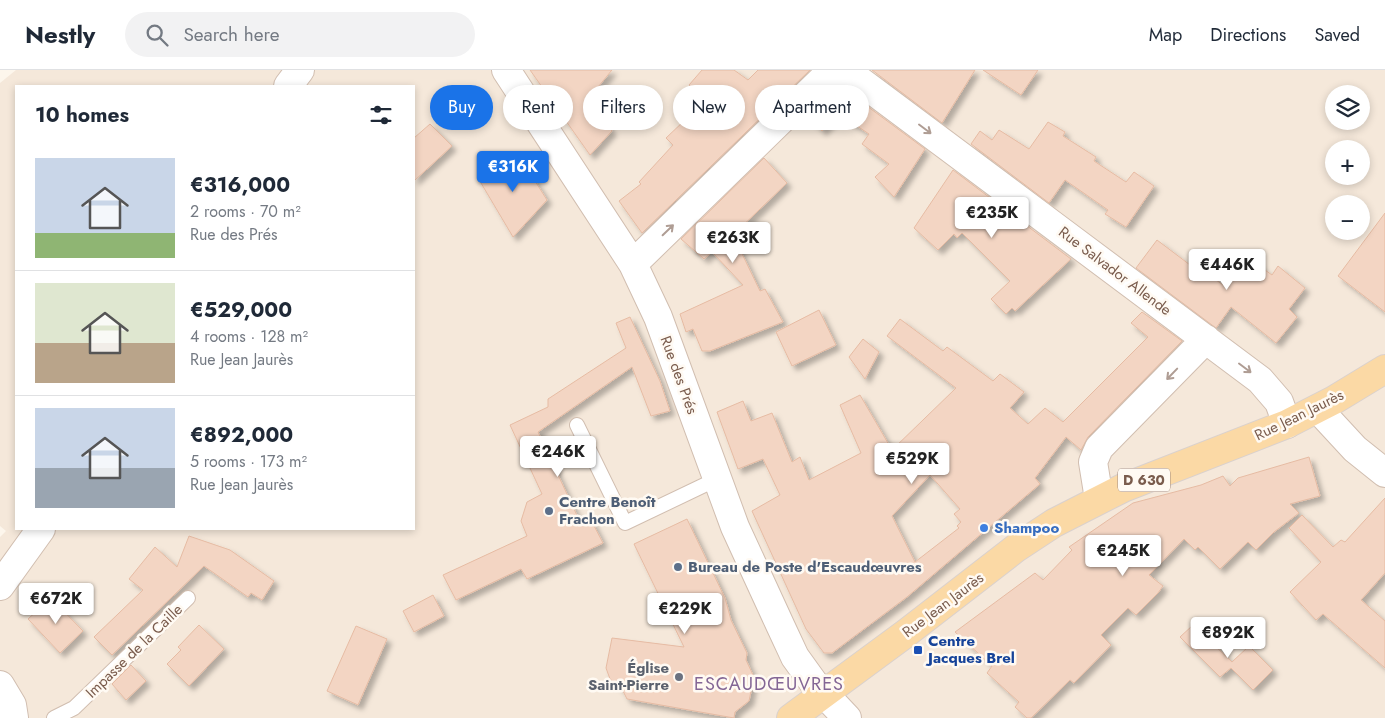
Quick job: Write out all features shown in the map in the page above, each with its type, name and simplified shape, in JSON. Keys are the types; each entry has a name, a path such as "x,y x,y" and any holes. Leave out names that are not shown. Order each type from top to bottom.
{"main road":[{"name":"Rue Jean Jaurès","path":"792,718 1024,543 1054,523 1099,499 1287,424 1318,409 1385,369"}],"street":[{"path":"289,85 300,70"},
{"name":"Rue des Prés","path":"506,70 633,264 658,317 744,548 789,644 803,669 823,695 847,718"},
{"name":"Rue Salvador Allende","path":"633,264 823,79 838,73 847,74 856,78 1266,385 1279,402 1287,424"},
{"path":"1099,499 1093,462 1099,448 1206,339"},
{"path":"1318,409 1355,449 1385,473"},
{"path":"0,586 39,530"},
{"path":"0,685 12,705 14,718"}],"lane":[{"path":"577,425 625,523 717,479"},
{"name":"Impasse de la Caille","path":"54,718 74,708 188,598"}],"shaded area":[{"path":"16,70 1385,70 1385,718 0,718 0,537 6,531 0,526 0,83"}],"building":[{"path":"530,70 612,70 600,85 583,85 583,130 612,131 590,155 572,130 573,85 541,85"},
{"path":"702,70 734,70 748,80 758,70 810,70 795,85 755,85 755,123 642,233 619,201 641,184 639,182 673,145 666,138 674,130 745,130 745,85 689,85"},
{"path":"872,70 975,70 942,123"},
{"path":"983,70 1038,70 1021,95"},
{"path":"869,108 925,149 894,197 875,177 889,164 862,144 869,134 863,130 869,130"},
{"path":"1048,122 1065,132 1063,136 1096,157 1094,161 1126,182 1134,172 1154,186 1126,227 1105,214 1108,210 1065,180 1049,203 971,144 980,131 992,140 999,130 1029,149"},
{"path":"430,124 430,130 436,130 452,146 415,180 415,137"},
{"path":"518,154 547,200 513,237 478,178"},
{"path":"764,158 787,183 733,235 760,291 765,289 783,322 710,351 702,351 693,329 686,332 680,314 743,285 712,252 704,259 681,239"},
{"path":"953,170 1071,259 1015,311 1012,308 1006,314 991,299 1010,281 962,233 957,238 954,234 938,250 914,228"},
{"path":"1385,213 1385,312 1338,276 1365,240 1370,240 1370,233"},
{"path":"1157,240 1206,277 1208,274 1227,288 1247,257 1272,275 1278,266 1305,288 1289,309 1297,317 1276,343 1231,307 1216,328 1136,268"},
{"path":"819,310 836,345 792,366 776,332"},
{"path":"1142,312 1182,341 1088,437 1081,450 1066,437 1035,478 1040,484 907,597 832,653 824,653 806,629 752,511 780,495 763,459 738,469 717,412 743,401 751,421 772,413 792,462 800,457 809,480 861,453 840,405 860,395 892,450 956,388 887,336 900,319 943,351 947,347 993,381 1000,374 1024,392 1010,408 1028,424 1045,408 1063,422 1148,337 1131,323","holes":["930,475 960,509 954,514 961,522 957,526 959,528 915,562 892,516"]},
{"name":"Centre Benoît Frachon","path":"630,317 660,381 670,411 651,416 632,367 538,432 581,524 591,520 603,543 527,579 521,569 456,600 443,575 527,536 521,521 527,502 542,494 510,425 548,407 548,399 626,348 616,323"},
{"path":"863,339 879,352 865,379 849,357"},
{"path":"1309,457 1320,496 1290,504 1299,513 1274,532 1256,550 1248,542 1220,569 1198,547 1195,550 1184,539 1149,575 1163,586 1158,593 1136,615 1128,608 1101,635 1111,645 1074,683 1070,680 1031,718 1027,718 1015,707 1019,702 987,673 992,666 955,632 1035,573 1043,580 1072,550 1069,547 1133,503 1201,485 1223,476 1230,486 1238,478"},
{"path":"1385,498 1385,573 1361,600 1385,621 1385,668 1323,614 1316,620 1290,592 1321,562 1289,528 1302,515 1333,547 1341,540 1345,542"},
{"path":"687,519 725,598 731,620 747,653 746,660 754,677 749,701 735,712 734,718 627,699 622,689 610,679 606,668 612,638 684,647 634,544"},
{"path":"189,536 230,550 274,581 262,600 251,593 248,597 204,566 112,655 94,637 143,590 129,579 155,547 177,567"},
{"path":"433,595 444,616 414,632 403,611"},
{"path":"51,598 83,631 60,653 28,619"},
{"path":"199,625 224,649 189,686 167,664 181,650 178,647"},
{"path":"1193,625 1232,662 1249,646 1273,670 1253,690 1231,668 1220,677 1180,637"},
{"path":"356,626 387,639 358,705 327,691"},
{"path":"131,665 146,681 126,700 112,684"}],"place":[{"name":"Centre Benoît Frachon","path":"549,511"},
{"name":"Shampoo","path":"984,528"},
{"name":"Bureau de Poste d'Escaudœuvres","path":"678,567"},
{"name":"Centre Jacques Brel","path":"918,650"},
{"name":"Église Saint-Pierre","path":"679,677"}],"district":[{"name":"ESCAUDŒUVRES","path":"769,684"}]}
